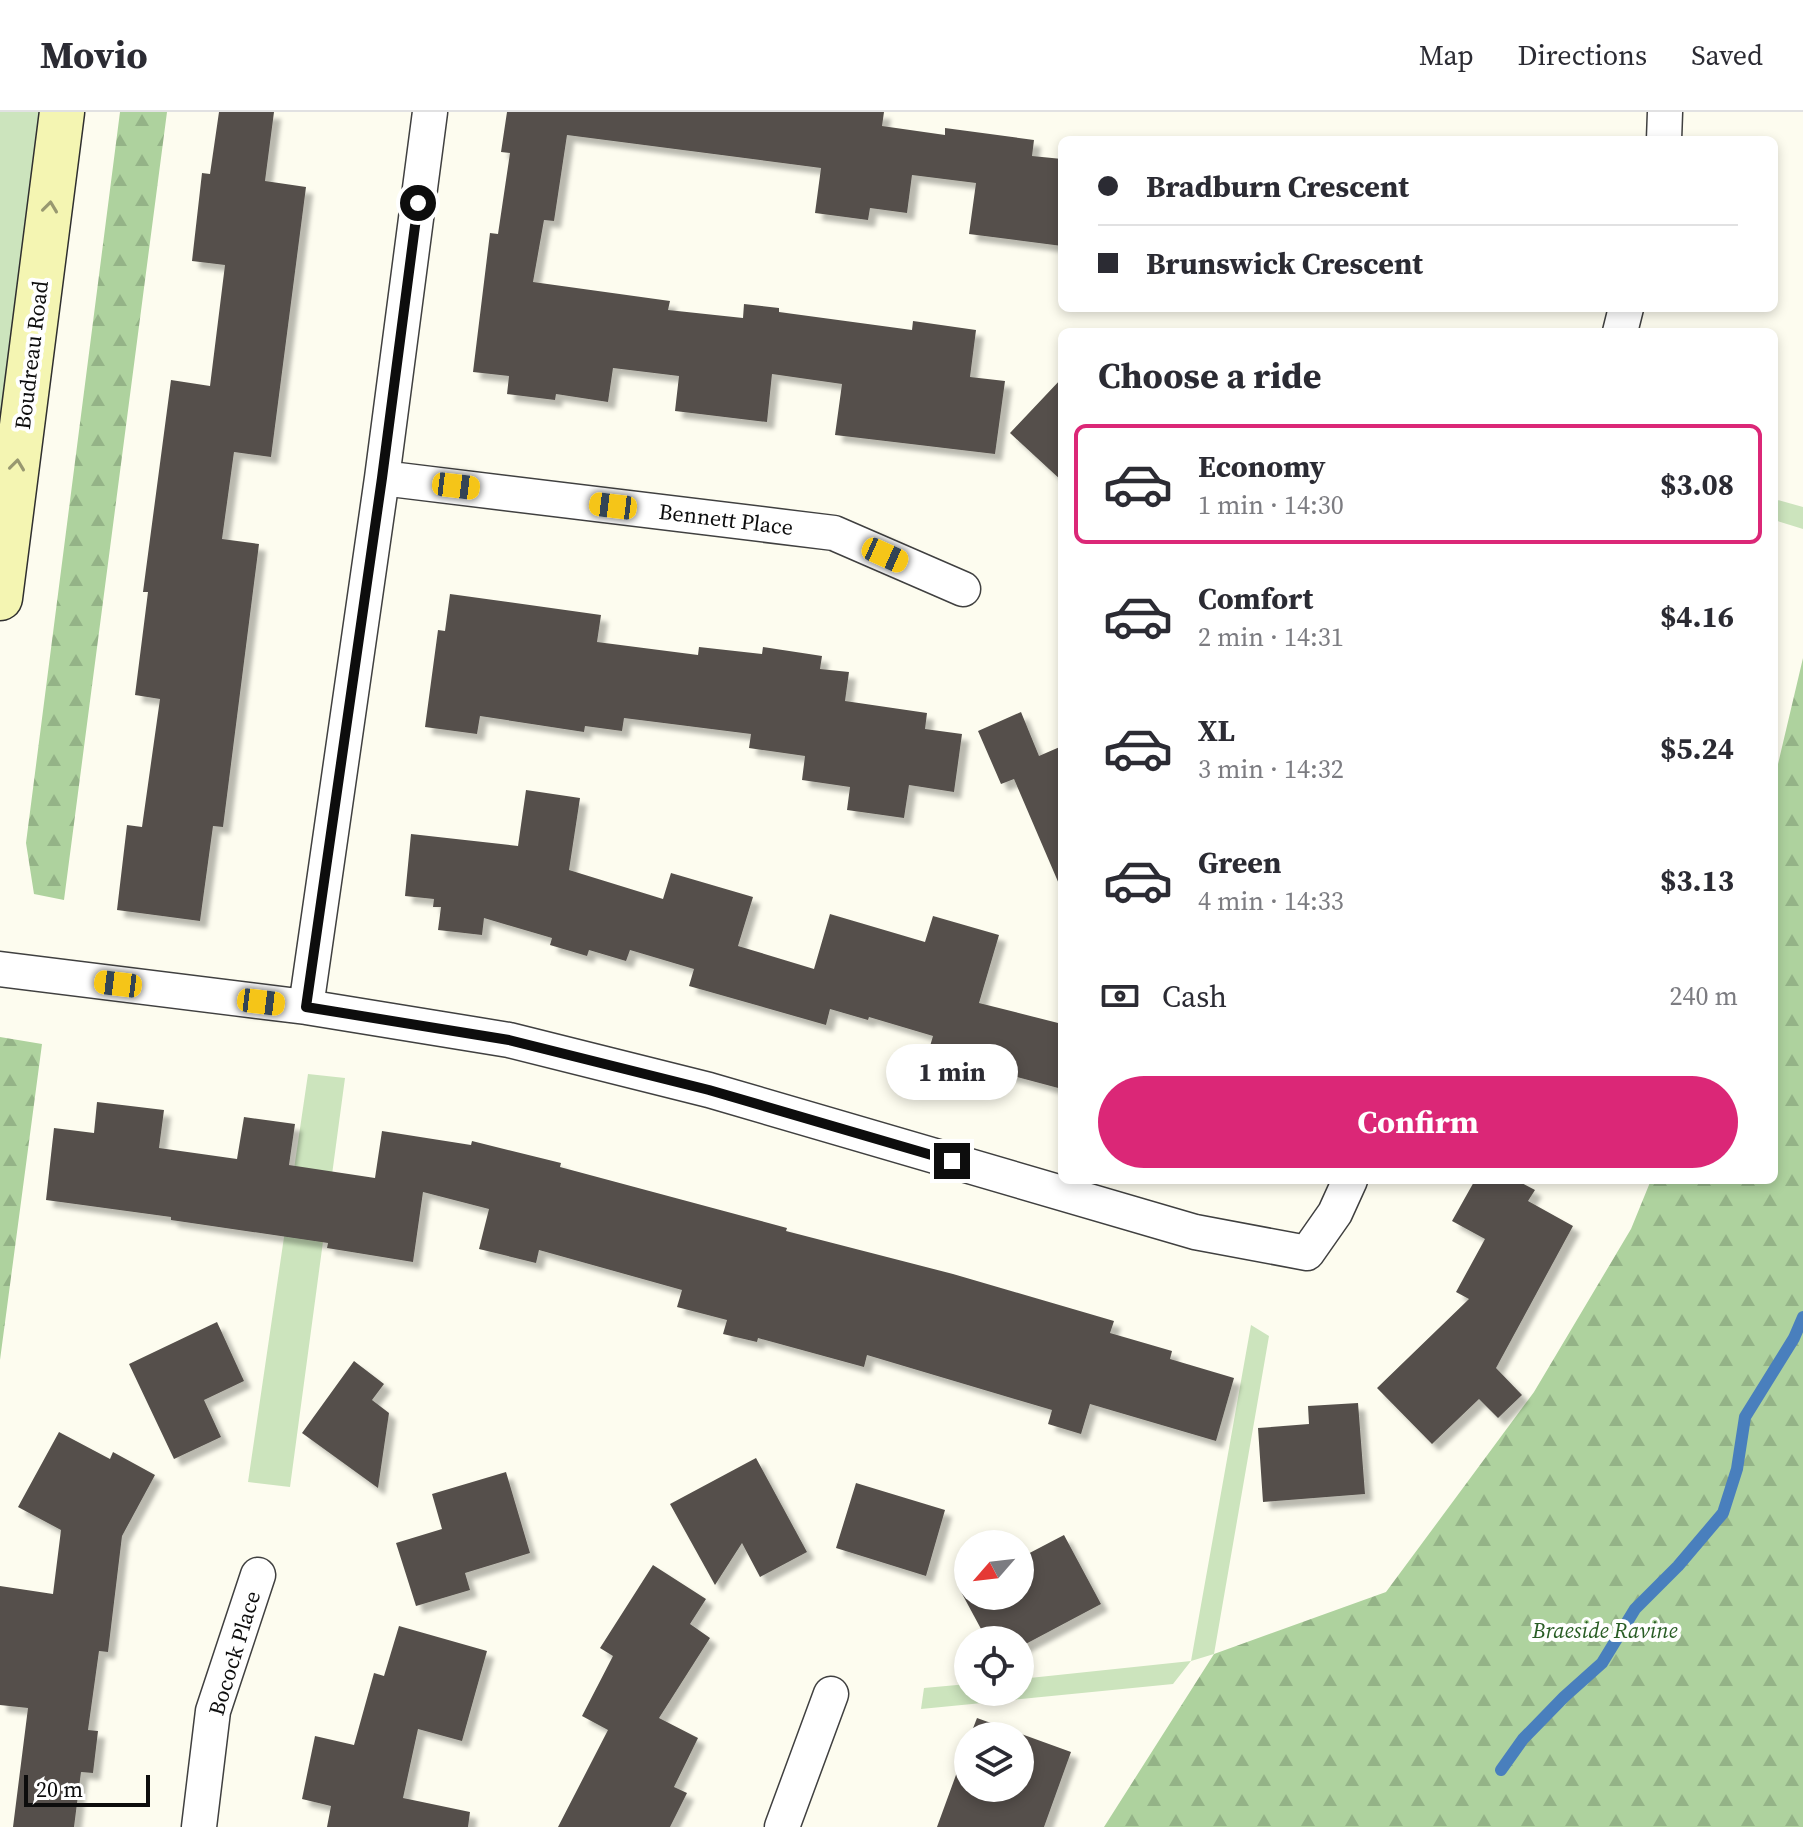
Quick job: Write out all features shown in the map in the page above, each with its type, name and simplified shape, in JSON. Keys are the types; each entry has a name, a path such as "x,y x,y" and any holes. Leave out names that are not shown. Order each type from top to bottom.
{"main road":[{"name":"Boudreau Road","path":"0,598 62,112"}],"street":[{"path":"306,1007 382,478 430,112"},
{"path":"1664,136 1665,112"},
{"name":"Bennett Place","path":"382,478 834,533 963,589"},
{"path":"0,969 306,1007 509,1040 709,1090 1195,1232 1307,1253 1335,1213 1348,1184"},
{"name":"Bocock Place","path":"199,1827 213,1711 258,1575"},
{"path":"782,1827 831,1694"}],"green space":[{"path":"0,112 42,112 0,426"},
{"path":"120,112 167,112 64,900 34,894 26,843"},
{"path":"1778,500 1803,507 1803,529 1778,521"},
{"name":"Braeside Ravine","path":"1803,658 1803,1827 1104,1827 1214,1654 1386,1592 1534,1392 1631,1229 1649,1184 1778,1184 1778,764"},
{"path":"0,1037 42,1044 0,1360"},
{"path":"308,1074 345,1078 290,1487 248,1482"},
{"path":"1251,1325 1269,1336 1214,1654 1191,1661"},
{"path":"1191,1661 1173,1684 1034,1698 1034,1678"},
{"path":"954,1685 954,1706 921,1709 924,1688"}],"building":[{"path":"219,112 274,112 265,181 306,187 271,457 234,452 222,539 259,544 223,827 213,826 200,921 117,910 127,825 142,827 160,699 135,695 148,592 143,592 171,380 210,386 225,265 192,261 202,173 210,174"},
{"path":"507,112 884,112 882,126 945,135 945,128 1034,140 1032,156 1058,159 1058,245 969,234 976,183 912,175 907,213 870,208 868,220 815,213 821,168 567,135 554,221 544,220 533,282 670,301 668,310 743,318 744,304 779,308 779,312 912,330 913,321 976,330 970,377 1005,381 995,454 835,435 842,384 772,374 767,422 675,411 679,376 613,368 608,402 556,394 555,400 507,394 509,376 473,372 490,233 498,234 510,153 501,152"},
{"path":"1058,382 1058,477 1010,433"},
{"path":"450,594 601,615 597,642 698,655 699,647 762,654 763,647 822,656 820,669 849,672 845,701 927,713 925,729 962,734 954,792 909,785 904,818 847,810 850,787 802,780 805,756 749,748 751,734 624,718 622,731 585,726 584,732 480,716 477,734 425,727 438,630 445,631"},
{"path":"1021,712 1039,756 1058,748 1058,882 1014,779 1001,784 978,731"},
{"path":"526,790 580,798 569,870 663,899 671,873 753,897 738,946 814,969 830,914 925,942 933,916 999,935 979,1003 1058,1023 1058,1088 928,1053 933,1036 869,1017 868,1020 830,1009 826,1025 689,986 694,969 630,950 626,961 589,950 587,956 550,945 552,938 484,918 482,935 438,930 441,907 433,907 434,899 405,896 411,834 518,846"},
{"path":"97,1102 164,1110 159,1148 237,1159 244,1117 295,1124 289,1165 375,1178 382,1131 471,1145 472,1141 561,1163 560,1167 1114,1321 1110,1333 1172,1351 1170,1359 1234,1378 1216,1441 1090,1404 1081,1434 1048,1424 1052,1410 867,1355 864,1367 758,1338 757,1342 723,1334 727,1320 677,1307 682,1290 539,1250 536,1263 479,1249 489,1209 423,1192 413,1262 327,1248 328,1243 46,1200 54,1128 94,1133"},
{"path":"1473,1184 1524,1184 1535,1190 1528,1201 1573,1226 1496,1368 1522,1395 1498,1418 1479,1399 1432,1444 1377,1388 1469,1299 1456,1292 1485,1239 1452,1221"},
{"path":"217,1322 244,1381 204,1400 221,1437 174,1459 129,1364"},
{"path":"354,1361 384,1384 372,1400 389,1413 378,1488 302,1433"},
{"path":"1358,1403 1365,1494 1263,1502 1258,1428 1309,1424 1308,1406"},
{"path":"59,1432 110,1459 113,1452 155,1475 122,1536 108,1652 99,1651 88,1730 98,1731 93,1773 81,1772 74,1827 13,1827 28,1708 0,1705 0,1586 53,1594 61,1530 18,1507"},
{"path":"756,1458 807,1552 760,1577 742,1543 715,1585 670,1504"},
{"path":"506,1472 530,1553 465,1573 470,1590 416,1606 396,1543 442,1529 432,1494"},
{"path":"856,1483 945,1510 926,1576 836,1548"},
{"path":"1064,1535 1101,1604 1034,1640 1034,1626 979,1626 971,1610 1034,1610 1034,1551"},
{"path":"653,1565 706,1599 690,1624 710,1638 659,1718 698,1738 674,1787 687,1793 670,1827 558,1827 608,1730 582,1716 613,1656 600,1648"},
{"path":"399,1626 487,1651 462,1741 418,1729 403,1798 470,1812 468,1827 327,1827 331,1806 302,1799 315,1736 354,1745 374,1673 384,1676"},
{"path":"1034,1739 1071,1752 1044,1827 937,1827 954,1780 954,1802 1034,1802"}],"waterway":[{"path":"1501,1770 1523,1739 1602,1663 1635,1609 1678,1566 1723,1513 1737,1469 1745,1417 1794,1338 1803,1317"}],"route":[{"path":"418,203 306,1007 509,1040 709,1090 952,1161"}]}
